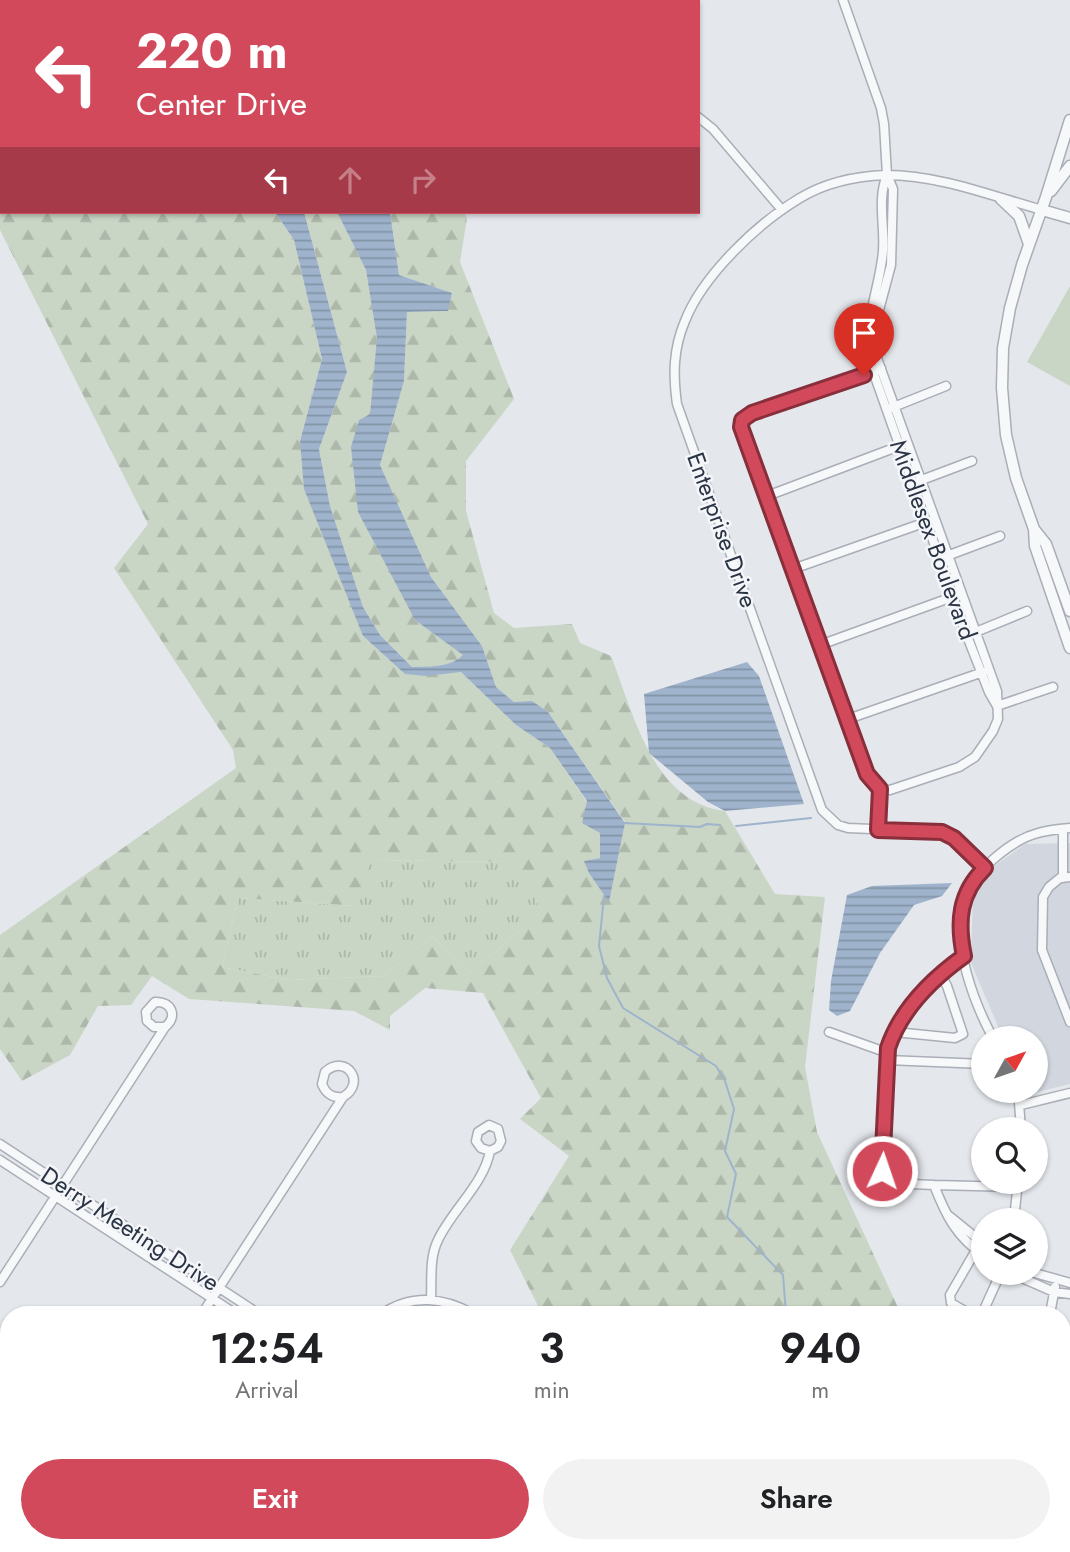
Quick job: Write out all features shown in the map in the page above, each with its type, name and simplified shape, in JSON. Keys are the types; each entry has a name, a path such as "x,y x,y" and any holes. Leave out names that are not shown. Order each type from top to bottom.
{"street":[{"name":"Middlesex Boulevard","path":"843,0 881,108 884,124 887,175 881,188 883,250 867,347 917,482 935,519 944,557 997,706"},
{"path":"700,119 713,129 782,210"},
{"path":"1070,120 1010,308 1003,348 1002,388 1006,435 1016,478 1034,529 1035,546 1070,648"},
{"path":"1046,197 1070,166"},
{"name":"Enterprise Drive","path":"985,868 954,838 942,832 848,828 838,825 822,810 677,404 673,373 684,322 695,297 747,240 801,197 857,177 887,175 926,179 1042,210"},
{"path":"1001,198 1019,216 1029,244"},
{"path":"1042,210 1070,218"},
{"path":"877,369 752,413 742,420 741,427 867,774 880,789 890,790 959,767 975,757 993,731 998,719 997,706 1053,687"},
{"path":"891,408 946,386"},
{"path":"766,495 904,445"},
{"path":"917,482 972,461"},
{"name":"Middlesex Boulevard","path":"917,482 925,523 944,557"},
{"path":"793,569 935,519"},
{"path":"1034,529 1046,544 1070,611"},
{"path":"944,557 1000,536"},
{"path":"820,645 957,596"},
{"path":"971,634 1027,611"},
{"path":"848,719 985,671"},
{"path":"878,830 880,789"},
{"path":"987,1026 979,1011 964,956 960,920 962,903 968,889 985,868 1007,849 1029,836 1066,829 1066,877 1049,887 1043,897 1042,950 1070,1022"},
{"path":"964,956 924,989 895,1032 888,1057 882,1171 890,1183 971,1185"},
{"path":"895,1032 955,1038 964,1034 940,974"},
{"path":"0,1282 164,1027"},
{"path":"829,1032 888,1057 971,1063"},
{"path":"207,1306 343,1097 352,1090 352,1074 345,1066 334,1065 325,1072 322,1084 328,1094 343,1097"},
{"path":"1021,1117 1021,1105 1070,1093"},
{"name":"Derry Meeting Drive","path":"0,1144 247,1306"},
{"path":"431,1299 433,1256 438,1240 484,1168 490,1151"},
{"name":"Derry Meeting Drive","path":"0,1160 223,1306"},
{"path":"934,1185 952,1227 971,1245"},
{"path":"946,1214 971,1234"},
{"path":"956,1306 951,1303 950,1295 971,1266"},
{"path":"1048,1278 1070,1283"},
{"path":"1051,1306 1056,1281"},
{"path":"986,1306 995,1285"},
{"path":"1038,1285 1054,1292 1070,1294"},
{"path":"399,1306 407,1302 431,1299 459,1306"}],"shaded area":[{"path":"1070,843 1070,1084 1048,1089 1048,1026 998,1026 971,963 973,890 989,870 1025,844"}],"green space":[{"path":"0,214 276,214 294,240 322,359 300,441 363,636 405,674 461,672 516,725 550,748 587,802 600,833 600,858 585,861 609,901 625,822 548,712 532,702 514,702 496,687 482,646 431,577 380,465 404,381 407,312 447,311 452,293 399,275 390,214 465,214 467,218 460,262 514,399 466,461 466,511 494,613 514,628 572,624 580,643 611,656 638,728 663,773 680,791 700,804 725,811 775,894 825,897 805,1067 817,1132 897,1306 538,1306 510,1250 569,1156 520,1119 541,1098 483,993 425,988 390,1016 390,1030 354,1011 189,999 152,976 131,1005 98,1006 70,1055 22,1081 0,1049 0,935 236,768 233,750 114,568 148,524 0,230","holes":["371,860 515,862 542,911 471,973 432,936 384,976 288,980 222,967 238,898 356,906"]},
{"path":"305,214 338,214 366,270 378,338 370,414 359,420 415,620 464,655 453,662 440,666 412,667 380,635 363,607 330,506 319,449 347,372"},
{"path":"1070,286 1070,386 1027,362"},
{"path":"370,860 516,862 542,911 471,973 432,936 384,976 288,980 222,967 238,898 356,906"}],"water":[{"path":"276,214 305,214 347,372 319,449 330,506 363,607 380,635 412,667 446,664 463,655 415,620 358,512 351,447 359,420 370,414 377,338 366,270 338,214 390,214 399,275 452,293 448,311 407,312 404,381 380,465 431,577 482,646 496,687 514,702 532,701 548,712 625,823 609,902 584,861 600,858 600,833 582,823 587,801 550,748 516,725 461,672 426,676 405,674 363,636 304,489 300,441 322,359 294,240"},
{"path":"747,662 759,676 804,804 725,811 708,802 649,753 644,694"},
{"path":"952,883 942,896 914,905 880,953 850,1011 837,1016 829,1010 831,981 847,895 872,886"}],"waterway":[{"path":"736,826 811,818"},
{"path":"624,823 700,827 707,824 720,825"},
{"path":"604,896 599,946 607,978 623,1008 716,1066 725,1081 734,1109 725,1151 736,1174 727,1217 783,1275 785,1306"}],"route":[{"path":"864,375 752,413 742,420 741,427 867,774 880,789 878,830 942,832 954,838 985,868 968,889 962,903 960,920 964,956 924,989 892,1037 888,1048 882,1171"}]}
